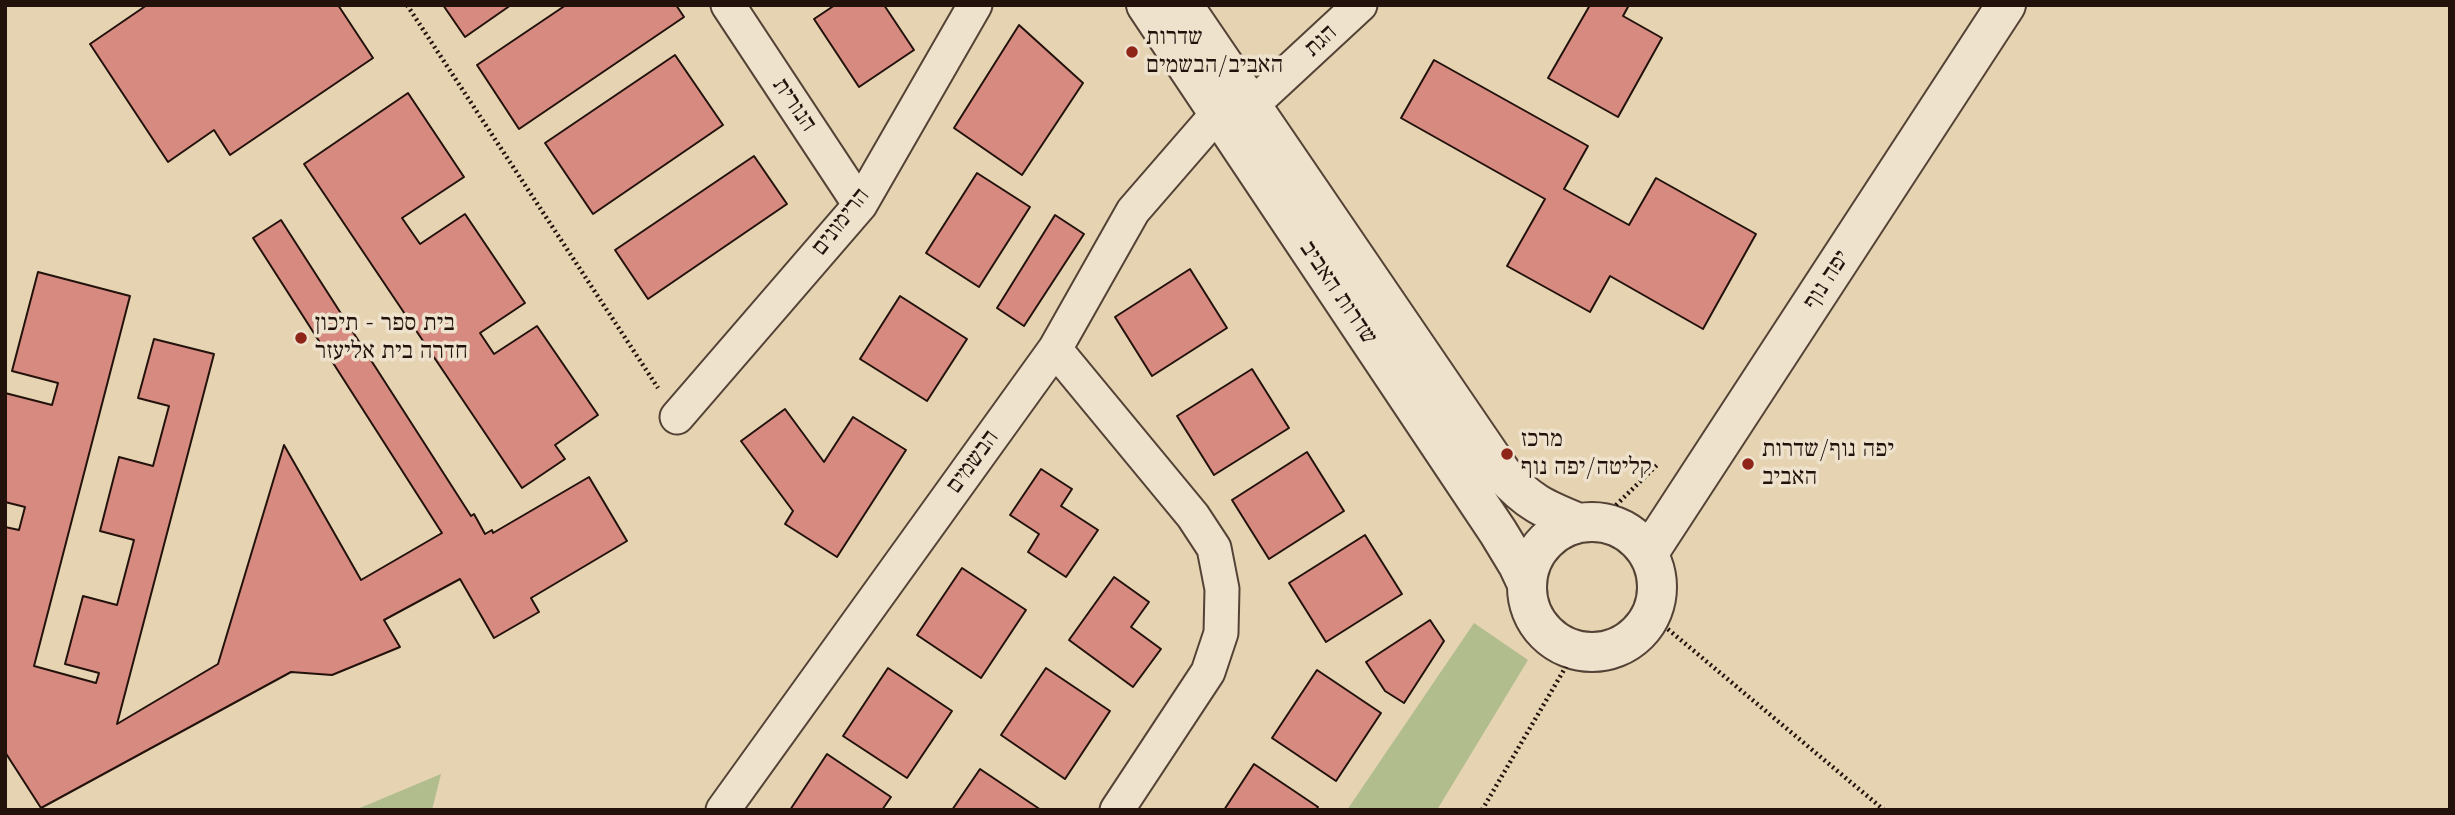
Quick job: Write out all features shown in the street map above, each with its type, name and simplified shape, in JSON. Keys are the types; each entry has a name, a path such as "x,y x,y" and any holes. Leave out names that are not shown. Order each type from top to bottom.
{"street":[{"name":"הנורית","path":"727,5 860,205"},
{"name":"הרימונים","path":"677,417 860,205 975,5"},
{"name":"שדרות האביב","path":"1146,5 1234,110 1502,473 1519,492 1539,507 1579,523"},
{"name":"שדרות האביב","path":"1183,5 1234,110 1518,565 1526,582"},
{"name":"הגת","path":"1234,110 1360,5"},
{"name":"יפה נוף","path":"1648,554 2006,5"},
{"name":"הבשמים","path":"723,810 1055,349 1133,211 1234,110"},
{"path":"1055,349 1193,516 1214,548 1222,589 1221,633 1208,672 1117,810"},
{"path":"1599,522 1619,527 1636,538 1648,554 1656,573 1657,594 1651,615 1638,634 1619,647 1597,653 1575,651 1554,641 1538,626 1528,605 1526,582 1532,560 1543,543 1560,530 1579,523 1599,522"}],"path":[{"path":"407,5 677,417"},
{"path":"1651,615 1884,810"},
{"path":"1482,810 1575,651"}],"green space":[{"path":"1474,623 1528,660 1437,810 1347,810"},
{"path":"441,774 432,810 355,810"}],"building":[{"path":"147,5 338,5 373,58 230,155 214,130 168,162 90,44"},
{"path":"443,5 511,5 465,37"},
{"path":"566,5 676,5 684,17 519,129 477,65"},
{"path":"835,5 884,5 914,50 859,87 814,19"},
{"path":"1590,5 1629,5 1623,16 1662,38 1618,117 1548,78"},
{"path":"1019,25 1083,83 1022,175 954,128"},
{"path":"675,55 723,125 593,214 545,143"},
{"path":"1434,60 1588,146 1564,189 1629,225 1656,178 1756,234 1703,329 1610,276 1590,312 1507,266 1545,199 1401,118"},
{"path":"408,93 464,177 402,218 420,244 465,214 525,303 480,333 494,354 537,326 598,415 555,445 565,459 522,488 304,164"},
{"path":"754,156 787,204 648,299 615,250"},
{"path":"977,173 1030,207 979,287 926,253"},
{"path":"1055,215 1084,234 1024,326 997,308"},
{"path":"281,220 485,534 492,530 493,533 589,477 627,541 531,598 539,612 494,638 460,579 384,620 400,647 332,675 291,672 41,808 5,752 5,527 19,530 25,507 5,502 5,393 52,405 58,383 12,371 38,272 130,296 34,666 96,683 99,673 65,664 83,596 117,605 134,540 100,531 119,457 153,466 169,406 138,398 154,339 214,354 117,724 218,664 284,445 361,580 442,533 253,238"},
{"path":"1190,269 1227,328 1152,376 1115,317"},
{"path":"900,296 967,339 927,401 860,359"},
{"path":"1252,369 1289,428 1214,475 1177,416"},
{"path":"785,409 824,462 853,417 906,450 837,557 785,524 793,511 741,441"},
{"path":"1307,452 1344,511 1269,559 1232,500"},
{"path":"1041,469 1072,489 1061,506 1098,530 1066,577 1028,552 1039,534 1010,515"},
{"path":"1365,535 1402,594 1326,642 1289,583"},
{"path":"962,568 1026,610 981,678 917,635"},
{"path":"1114,577 1149,602 1131,627 1161,649 1133,687 1069,640"},
{"path":"1430,620 1444,641 1404,703 1385,691 1366,662"},
{"path":"888,668 952,711 907,778 843,736"},
{"path":"1046,668 1110,711 1065,779 1001,735"},
{"path":"1317,670 1381,713 1336,781 1272,738"},
{"path":"827,754 891,797 882,810 790,810"},
{"path":"1254,764 1318,807 1316,810 1224,810"},
{"path":"980,769 1041,810 952,810"}],"place":[{"name":"שדרות האביב/הבשמים","path":"1132,52"},
{"name":"בית ספר - תיכון חדרה בית אליעזר","path":"301,338"},
{"name":"מרכז קליטה/יפה נוף","path":"1507,454"},
{"name":"יפה נוף/שדרות האביב","path":"1748,464"}]}
